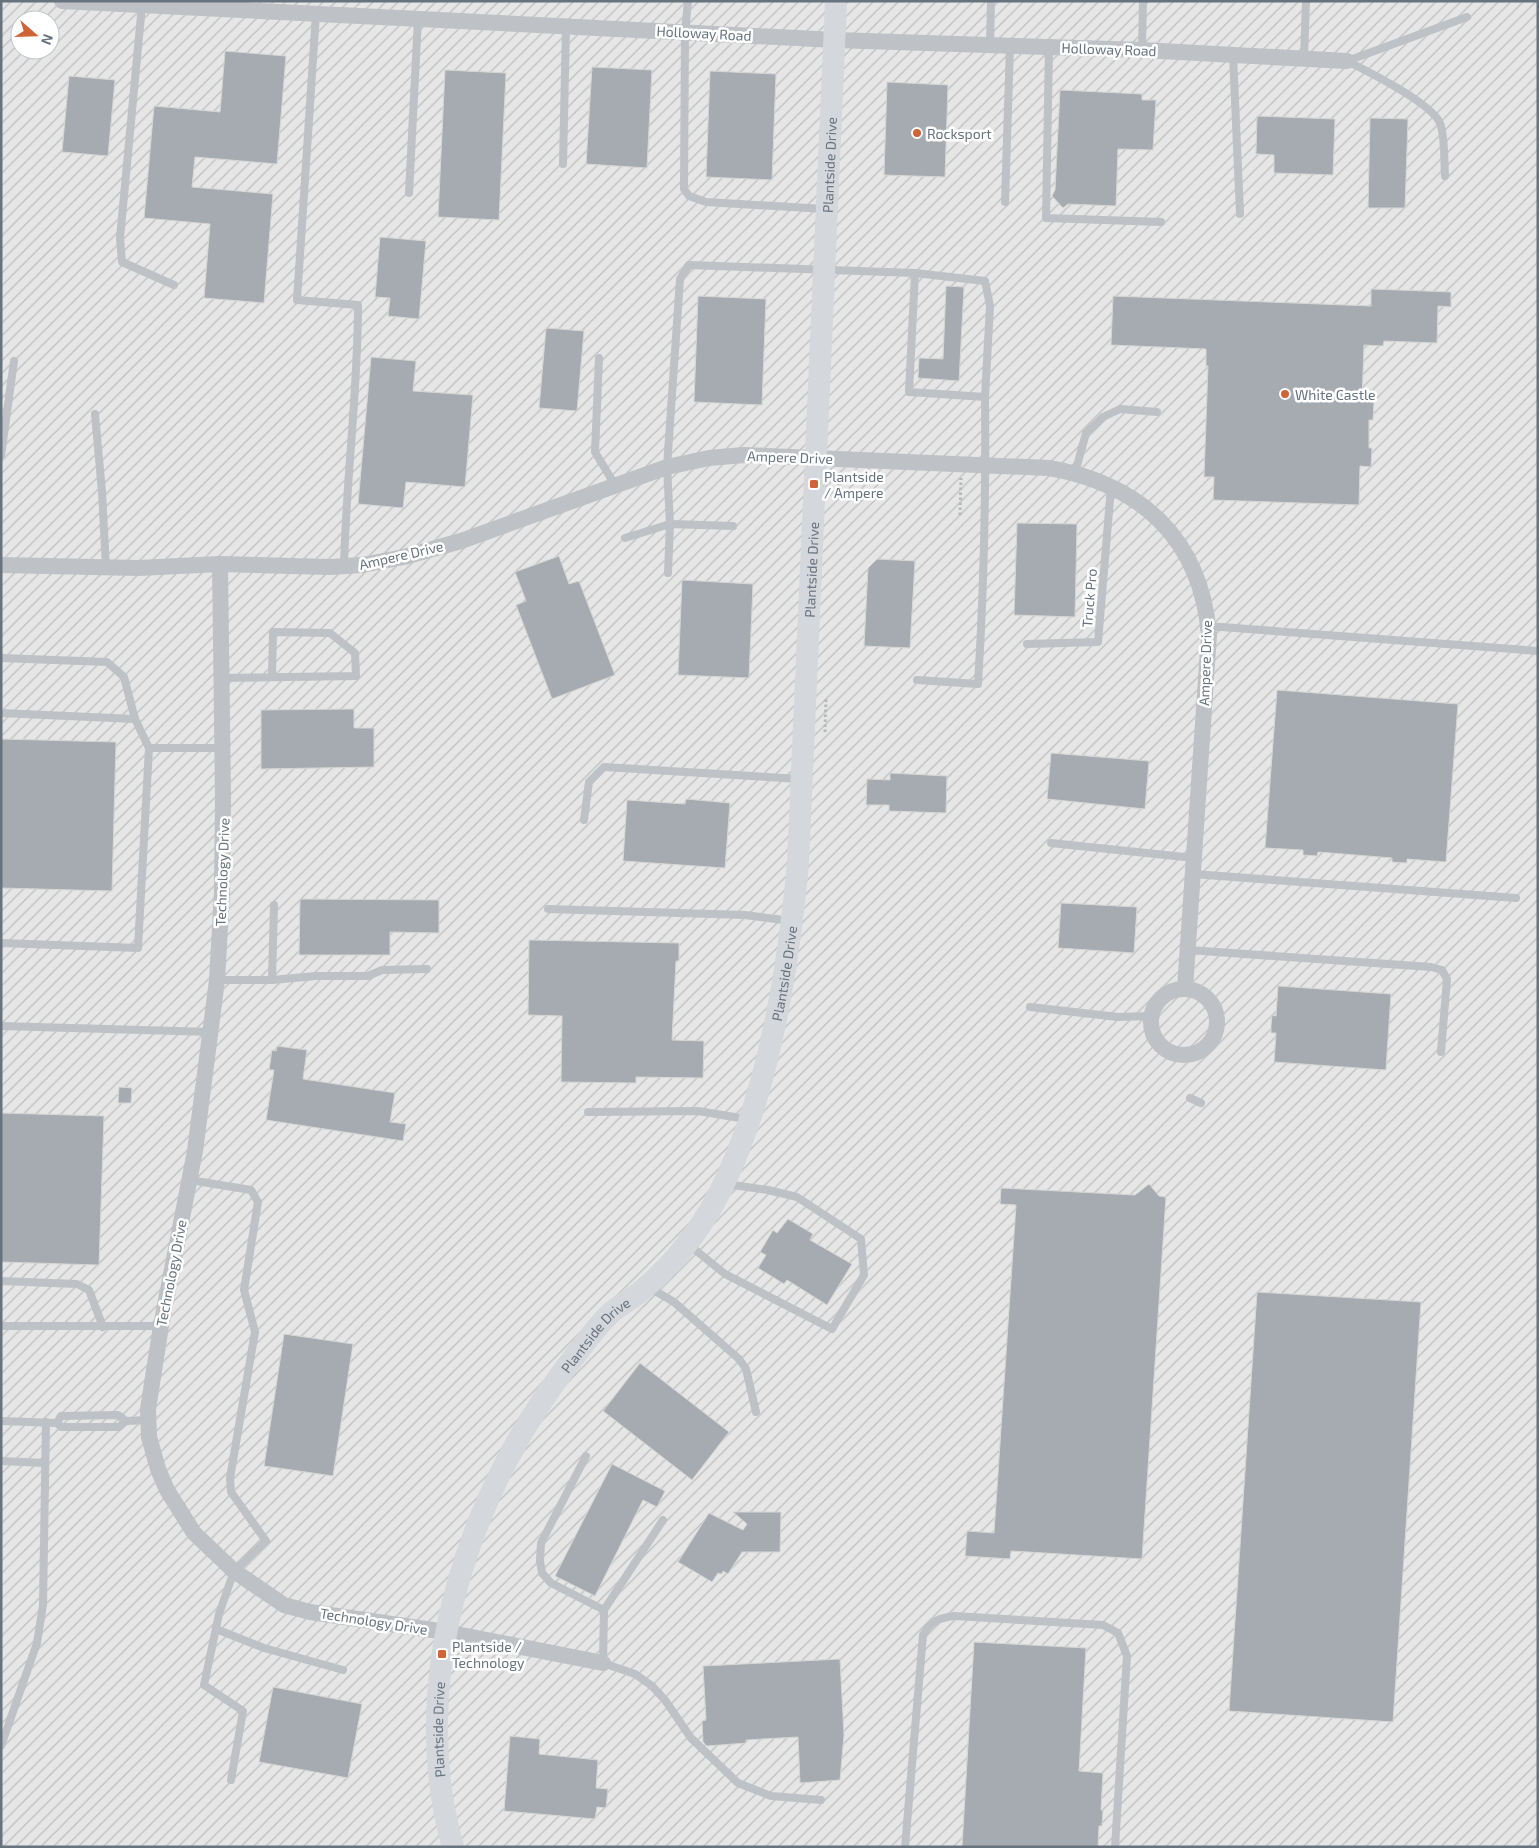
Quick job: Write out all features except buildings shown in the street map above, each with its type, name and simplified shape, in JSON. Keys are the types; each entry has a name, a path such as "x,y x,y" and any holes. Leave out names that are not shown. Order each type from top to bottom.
{"street":[{"name":"Holloway Road","path":"62,1 835,40 1142,50 1347,61"},
{"name":"Plantside Drive","path":"453,1847 442,1802 436,1728 437,1689 446,1632 470,1547 488,1501 516,1444 576,1354 612,1313 646,1287 687,1244 710,1212 724,1184 748,1120 774,1030 793,921 798,863 836,1"},
{"name":"Ampere Drive","path":"1,565 106,568 220,564 344,566 404,557 461,541 667,467 709,458 744,455 1049,468 1076,473 1111,485 1154,515 1186,554 1204,597 1208,626 1185,989"},
{"name":"Technology Drive","path":"220,564 222,882 217,980 212,1032 190,1180 161,1326 148,1420 149,1437 158,1469 167,1490 194,1533 234,1571 284,1605 310,1612 446,1632 603,1663"},
{"path":"1185,989 1204,996 1212,1005 1216,1017 1214,1034 1204,1048 1190,1055 1177,1055 1166,1050 1158,1043 1151,1028 1151,1016 1161,998 1170,992 1185,989"}],"lane":[{"path":"688,1 685,32 683,182 689,196 706,202 828,209"},
{"path":"990,45 991,1"},
{"path":"1142,50 1144,1"},
{"path":"1304,59 1306,1"},
{"path":"142,5 120,238 122,262 174,285"},
{"path":"316,14 297,300 358,305 358,353 345,520 344,566"},
{"path":"1347,61 1467,17"},
{"path":"408,193 418,19"},
{"path":"563,164 566,26"},
{"path":"1005,202 1010,46"},
{"path":"1049,47 1046,218 1160,222"},
{"path":"1233,55 1240,214"},
{"path":"1347,61 1374,74 1435,113 1441,125 1445,176"},
{"path":"668,573 670,524 667,467 680,279 689,266 915,273 985,281 990,306 985,397 984,588 978,684 917,680"},
{"path":"915,273 909,392 985,397"},
{"path":"599,358 595,452 615,485"},
{"path":"1,456 14,361"},
{"path":"1076,473 1086,433 1103,417 1120,409 1158,412"},
{"path":"94,414 102,492 106,568"},
{"name":"Truck Pro","path":"1027,644 1098,642 1111,485"},
{"path":"625,538 670,524 733,526"},
{"path":"1208,626 1538,651"},
{"path":"220,678 356,676 356,653 330,633 273,632 272,677"},
{"path":"1,658 107,662 124,677 135,719 149,748 138,948 1,943"},
{"path":"1,713 135,719"},
{"path":"149,748 222,748"},
{"path":"584,820 589,782 604,767 802,779"},
{"path":"1051,843 1194,858"},
{"path":"1193,874 1516,898"},
{"path":"272,980 274,905"},
{"path":"548,909 745,915 793,921"},
{"path":"1188,950 1431,967 1442,970 1447,979 1441,1052"},
{"path":"217,980 368,976 382,970 427,969"},
{"path":"1030,1007 1118,1017 1151,1016"},
{"path":"1,1026 212,1032"},
{"path":"1190,1098 1200,1103"},
{"path":"588,1112 698,1111 748,1120"},
{"path":"190,1180 251,1190 258,1202 244,1290 255,1332 237,1447 230,1478 230,1492 266,1541 234,1571 216,1629 204,1685 243,1711 231,1780"},
{"path":"687,1244 725,1274 832,1329 864,1275 860,1239 797,1197 724,1184"},
{"path":"1,1281 77,1284 89,1290 103,1327"},
{"path":"646,1287 674,1302 739,1359 746,1369 756,1412"},
{"path":"1,1326 161,1326"},
{"path":"57,1423 61,1416 118,1415 126,1420 148,1420"},
{"path":"1,1421 57,1423 61,1427 119,1427 126,1420"},
{"path":"1,1746 37,1643 43,1605 46,1422"},
{"path":"586,1456 542,1543 540,1561 542,1573 551,1583 604,1610"},
{"path":"1,1461 45,1463"},
{"path":"663,1520 604,1610 603,1663 635,1674 652,1686 665,1700 691,1738 738,1783 771,1796 821,1800"},
{"path":"905,1847 923,1635 929,1625 939,1618 954,1616 1103,1625 1118,1633 1127,1656 1115,1847"},
{"path":"216,1629 264,1648 343,1670"}],"path":[{"path":"834,503 837,486 842,479 854,474"},
{"path":"952,476 961,476 960,515"},
{"path":"825,732 827,692"}],"shaded area":[{"path":"1,1 1538,1 1538,1847 1,1847"}],"place":[{"name":"Rocksport","path":"917,133"},
{"name":"White Castle","path":"1285,394"},
{"name":"Plantside / Ampere","path":"814,484"},
{"name":"Plantside / Technology","path":"442,1654"}]}
